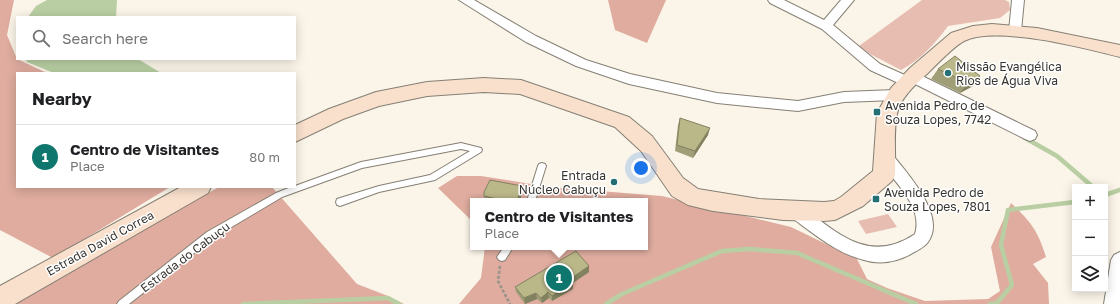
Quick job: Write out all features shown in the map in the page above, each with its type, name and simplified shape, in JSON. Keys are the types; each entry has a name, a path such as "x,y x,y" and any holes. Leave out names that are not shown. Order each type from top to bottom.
{"main road":[{"path":"296,134 336,114 376,98 450,87 521,87 622,122 634,131 651,149 664,170 687,195 757,208 797,212 834,211 848,205 862,196 884,175 888,111 905,85 957,37 966,33 989,30 1015,31 1086,43 1120,51"},
{"name":"Estrada David Correa","path":"0,298 198,188"}],"street":[{"path":"465,0 531,39 580,63 629,80 717,98 798,106 905,85"},
{"path":"774,0 826,26 875,68 905,85 1030,135"},
{"path":"796,11 806,0"},
{"path":"826,26 848,0"},
{"path":"1015,31 1018,0"},
{"path":"797,212 836,241 854,249 874,255 890,254 908,248 922,238 926,224 916,196 886,157"},
{"path":"1113,304 1120,260"}],"lane":[{"name":"Estrada do Cabuçu","path":"122,304 210,235 279,195 361,165 461,146 478,150 432,178 379,189 340,202"},
{"path":"533,198 542,166"},
{"path":"502,257 507,250"}],"path":[{"path":"502,257 498,281 510,304"}],"shaded area":[{"path":"0,0 14,0 7,35 16,60 19,60 45,72 16,72 16,188 168,188 53,258 0,230"},
{"path":"47,0 117,0 116,16 29,16 36,6"},
{"path":"608,0 666,0 647,43 615,30"},
{"path":"922,0 1005,0 1009,2 1010,10 1000,18 948,26 927,51 901,70 870,54 859,46"},
{"path":"26,60 140,60 159,72 52,72 27,62"},
{"path":"457,176 481,176 550,187 662,196 791,227 857,259 867,279 887,288 925,301 988,299 1000,291 991,247 1011,203 1033,227 1043,248 1046,257 1033,264 1048,283 1049,304 459,304 481,278 485,250 648,250 648,198 470,198 470,219 438,188"},
{"path":"217,188 273,188 357,284 404,304 6,304"},
{"path":"888,214 897,227 866,234 858,221"}],"building":[{"path":"955,56 980,76 968,83 938,69"},
{"path":"680,118 710,128 695,151 677,145"},
{"path":"490,180 522,186 518,198 493,198 484,196 484,192"},
{"path":"576,251 589,266 570,279 573,283 552,296 548,292 541,298 536,293 524,298 515,287"}],"waterway":[{"path":"1025,138 1057,156 1090,184"},
{"path":"1108,194 1120,190"},
{"path":"990,304 997,303 1012,285 1001,245 1008,210 1072,202"},
{"path":"606,304 622,294 722,251 750,249 797,253 916,304"},
{"path":"243,304 388,298 399,304"}],"place":[{"name":"Missão Evangélica Rios de Água Viva","path":"948,73"},
{"name":"Avenida Pedro de Souza Lopes, 7742","path":"877,112"},
{"name":"Entrada Núcleo Cabuçu","path":"614,182"},
{"name":"Avenida Pedro de Souza Lopes, 7801","path":"876,199"},
{"name":"Centro de Visitantes","path":"559,278"}]}
